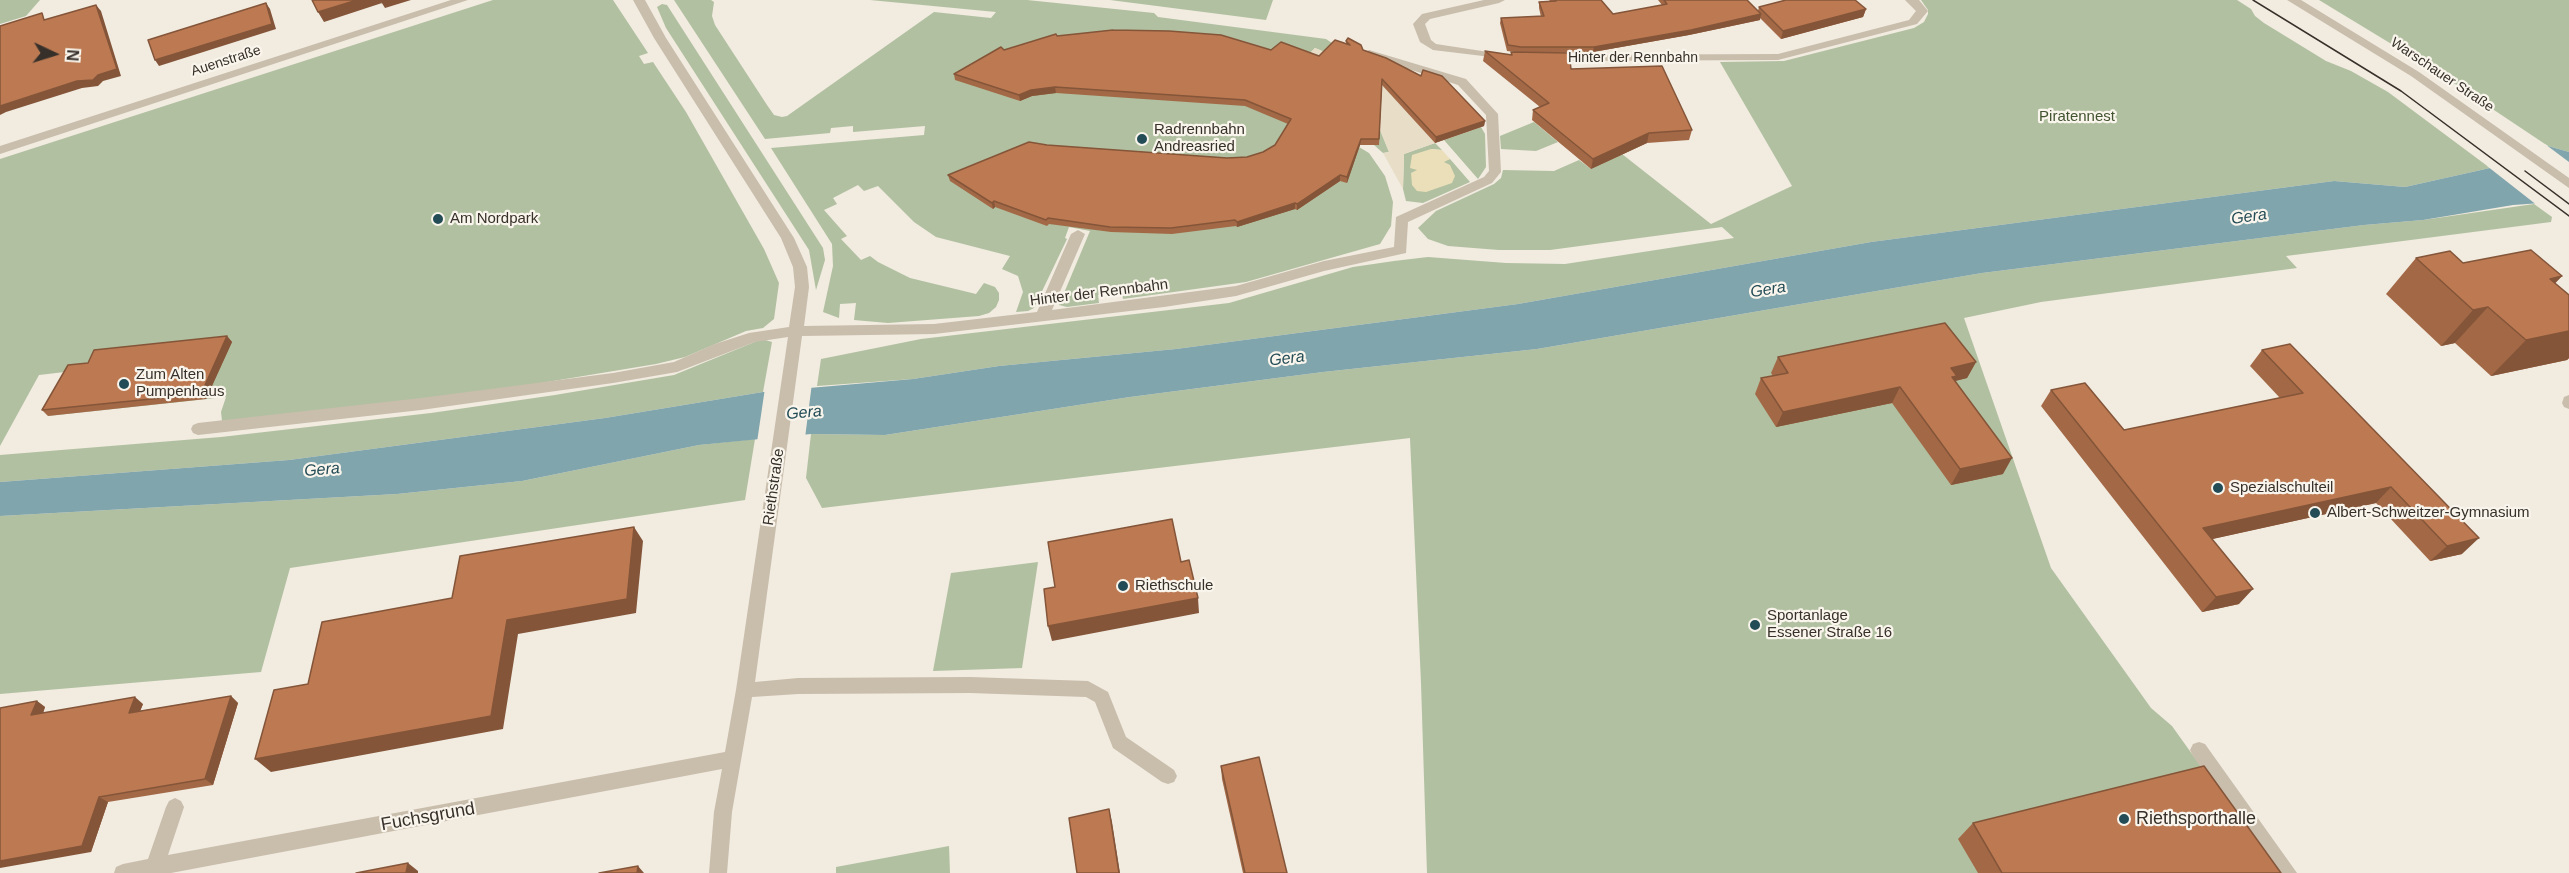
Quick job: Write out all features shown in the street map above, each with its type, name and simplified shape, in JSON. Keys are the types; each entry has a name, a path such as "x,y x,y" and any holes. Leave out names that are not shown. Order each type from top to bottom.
{"street":[{"name":"Auenstraße","path":"0,150 462,0"},
{"name":"Riethstraße","path":"639,0 660,38 796,253 802,287 745,690 723,812 718,873"},
{"path":"1499,0 1426,16 1419,24 1426,42 1433,47 1520,58"},
{"name":"Hinter der Rennbahn","path":"1543,58 1778,57 1913,22 1922,11 1919,5 1911,0"},
{"name":"Warschauer Straße","path":"2293,0 2406,68 2514,142 2569,184"},
{"name":"Hinter der Rennbahn","path":"198,429 421,404 624,376 677,367 720,348 754,337 797,331 934,329 1236,291 1324,266 1401,250 1401,220 1488,180 1495,172 1492,114 1462,82 1366,52"},
{"path":"1042,317 1078,234"},
{"path":"745,690 798,686 970,685 1088,689 1102,697 1119,742 1168,776"},
{"path":"2199,750 2288,873"},
{"name":"Fuchsgrund","path":"123,873 733,759"},
{"path":"155,867 175,807"}],"green space":[{"path":"0,0 40,0 26,16 0,24"},
{"name":"Am Nordpark","path":"493,0 613,0 648,53 639,56 644,64 653,62 686,112 764,249 779,283 774,319 763,328 746,331 685,357 656,364 523,386 345,409 222,421 221,412 226,397 48,416 73,371 39,375 0,446 0,159"},
{"path":"674,0 711,0 714,2 712,16 715,25 774,115 782,117 787,116 934,12 991,18 996,12 870,0 1027,0 1154,13 1158,17 1326,39 1332,43 1327,53 1315,48 1300,63 1379,127 1389,152 1383,153 1374,145 1361,144 1359,147 1369,153 1385,176 1393,202 1391,226 1380,244 1246,282 1123,299 1122,292 1098,295 1099,303 1067,307 1059,305 1090,231 1069,227 1065,238 1067,239 1034,308 1016,312 1023,292 1018,276 1002,269 1010,256 936,237 914,222 878,186 864,191 858,185 833,198 837,204 824,210 847,236 841,239 861,260 870,256 910,278 976,294 984,283 995,287 999,293 999,300 996,307 989,313 979,316 888,323 854,320 856,303 840,304 839,318 823,312 833,266 832,244 771,148 924,135 925,126 853,132 853,126 831,128 830,133 765,139"},
{"path":"1110,0 1273,0 1266,20"},
{"name":"Piratennest","path":"1921,0 2237,0 2251,9 2255,16 2264,23 2326,61 2351,71 2388,92 2490,168 2405,187 2334,181 1871,242 1518,304 1176,349 999,366 913,379 817,386 821,359 921,339 1229,303 1353,267 1428,257 1506,263 1565,264 1734,238 1722,227 1550,250 1499,250 1448,246 1428,239 1418,228 1436,211 1494,184 1501,178 1503,170 1554,171 1579,160 1591,169 1622,154 1711,224 1792,186 1720,62 1784,61 1914,28 1924,22 1928,14"},
{"path":"2319,0 2569,0 2569,152 2548,146 2431,68"},
{"path":"662,4 667,5 823,248 825,260 816,290 809,250 666,28 657,7"},
{"path":"1534,122 1558,142 1536,151 1501,149 1500,136"},
{"path":"1481,127 1485,134 1486,167 1478,179 1444,140"},
{"path":"1435,143 1442,150 1431,149 1443,161 1450,159 1470,182 1423,203 1406,201 1403,189 1404,154"},
{"name":"Sportanlage Essener Straße 16","path":"2534,204 2552,217 2551,222 2286,256 2297,268 2041,302 1964,318 2051,568 2151,708 2172,726 2277,873 1427,873 1410,438 822,508 806,478 811,434 885,435 1130,397 1323,372 1537,349 1982,273 2364,225 2423,220"},
{"path":"762,339 772,342 763,392 605,418 289,460 0,482 0,455 221,437 431,413 555,395 674,375"},
{"path":"755,439 745,500 290,568 261,672 0,694 0,516 397,494 522,481 699,445"},
{"path":"1038,562 1022,668 933,671 951,573"},
{"path":"949,846 950,873 836,873 836,867"}],"sand":[{"path":"1431,149 1442,150 1450,159 1444,162 1450,165 1455,176 1452,183 1426,192 1417,191 1412,185 1411,173 1417,170 1410,168 1412,155"}],"shaded area":[{"path":"1315,48 1375,74 1435,143 1404,154 1403,189 1383,153 1389,152 1366,96 1300,63"}],"water":[{"name":"Gera","path":"2548,146 2569,152 2569,201 2513,205 2423,220 2364,225 1982,273 1537,349 1323,372 1130,397 885,435 811,434 699,445 522,481 397,494 0,516 0,482 289,460 605,418 763,392 913,379 999,366 1176,349 1518,304 1871,242 2334,181 2405,187 2490,168"}],"pier":[{"path":"2545,144 2569,162 2569,204 2538,206 2487,166"},
{"path":"812,383 805,438 757,442 765,388"}],"building":[{"path":"312,0 357,0 318,12"},
{"path":"1601,0 1613,14 1667,4 1664,0 1747,0 1761,14 1691,30 1594,47 1508,45 1501,18 1544,16 1539,2"},
{"path":"1786,0 1855,0 1866,9 1783,31 1759,7"},
{"path":"266,3 272,24 155,60 148,40"},
{"path":"96,5 117,69 98,75 93,80 77,81 0,106 0,26 42,13 44,20"},
{"name":"Radrennbahn Andreasried","path":"1113,30 1221,35 1271,50 1281,42 1319,56 1335,40 1350,45 1346,41 1348,38 1361,45 1363,50 1386,58 1421,76 1423,70 1442,76 1485,121 1436,137 1382,79 1379,139 1361,139 1347,177 1340,175 1297,204 1237,222 1235,220 1171,228 1110,227 1048,218 1046,220 994,201 992,203 948,175 1029,142 1227,158 1247,157 1275,145 1291,119 1245,100 1055,87 1031,90 1019,95 954,74 1001,47 1004,50 1056,34 1057,36"},
{"path":"1485,51 1512,55 1511,52 1569,53 1571,69 1662,66 1692,130 1649,133 1593,159 1533,110 1549,103"},
{"path":"2531,250 2562,276 2550,279 2569,295 2569,331 2526,340 2488,307 2473,310 2416,258 2450,251 2463,263"},
{"path":"1945,323 1976,362 1951,368 1957,376 1952,377 2012,458 1960,469 1900,387 1783,412 1761,378 1788,373 1778,357"},
{"path":"227,336 201,394 42,410 68,365 88,363 94,350"},
{"path":"2290,344 2479,538 2447,546 2391,487 2203,528 2253,589 2216,597 2051,390 2085,383 2124,430 2303,393 2262,350"},
{"path":"1172,519 1181,562 1189,560 1198,598 1048,626 1044,589 1055,587 1048,542"},
{"path":"634,527 627,599 507,620 491,716 255,759 274,690 308,684 322,622 452,598 460,556"},
{"path":"231,696 205,779 99,797 82,846 0,861 0,708 37,701 31,715 135,697 129,713"},
{"path":"1259,757 1287,873 1245,873 1221,766"},
{"name":"Riethsporthalle","path":"2204,766 2281,873 2002,873 1973,823"},
{"path":"1109,809 1119,873 1077,873 1069,818"},
{"path":"408,863 406,873 356,873"},
{"path":"638,866 637,873 599,873"}],"tram line":[{"path":"2253,0 2401,91 2569,216"},
{"path":"2525,171 2569,204"}],"place":[{"name":"Radrennbahn Andreasried","path":"1142,139"},
{"name":"Am Nordpark","path":"438,219"},
{"name":"Zum Alten Pumpenhaus","path":"124,384"},
{"name":"Spezialschulteil","path":"2218,488"},
{"name":"Albert-Schweitzer-Gymnasium","path":"2315,513"},
{"name":"Riethschule","path":"1123,586"},
{"name":"Sportanlage Essener Straße 16","path":"1755,625"},
{"name":"Riethsporthalle","path":"2124,819"}]}
